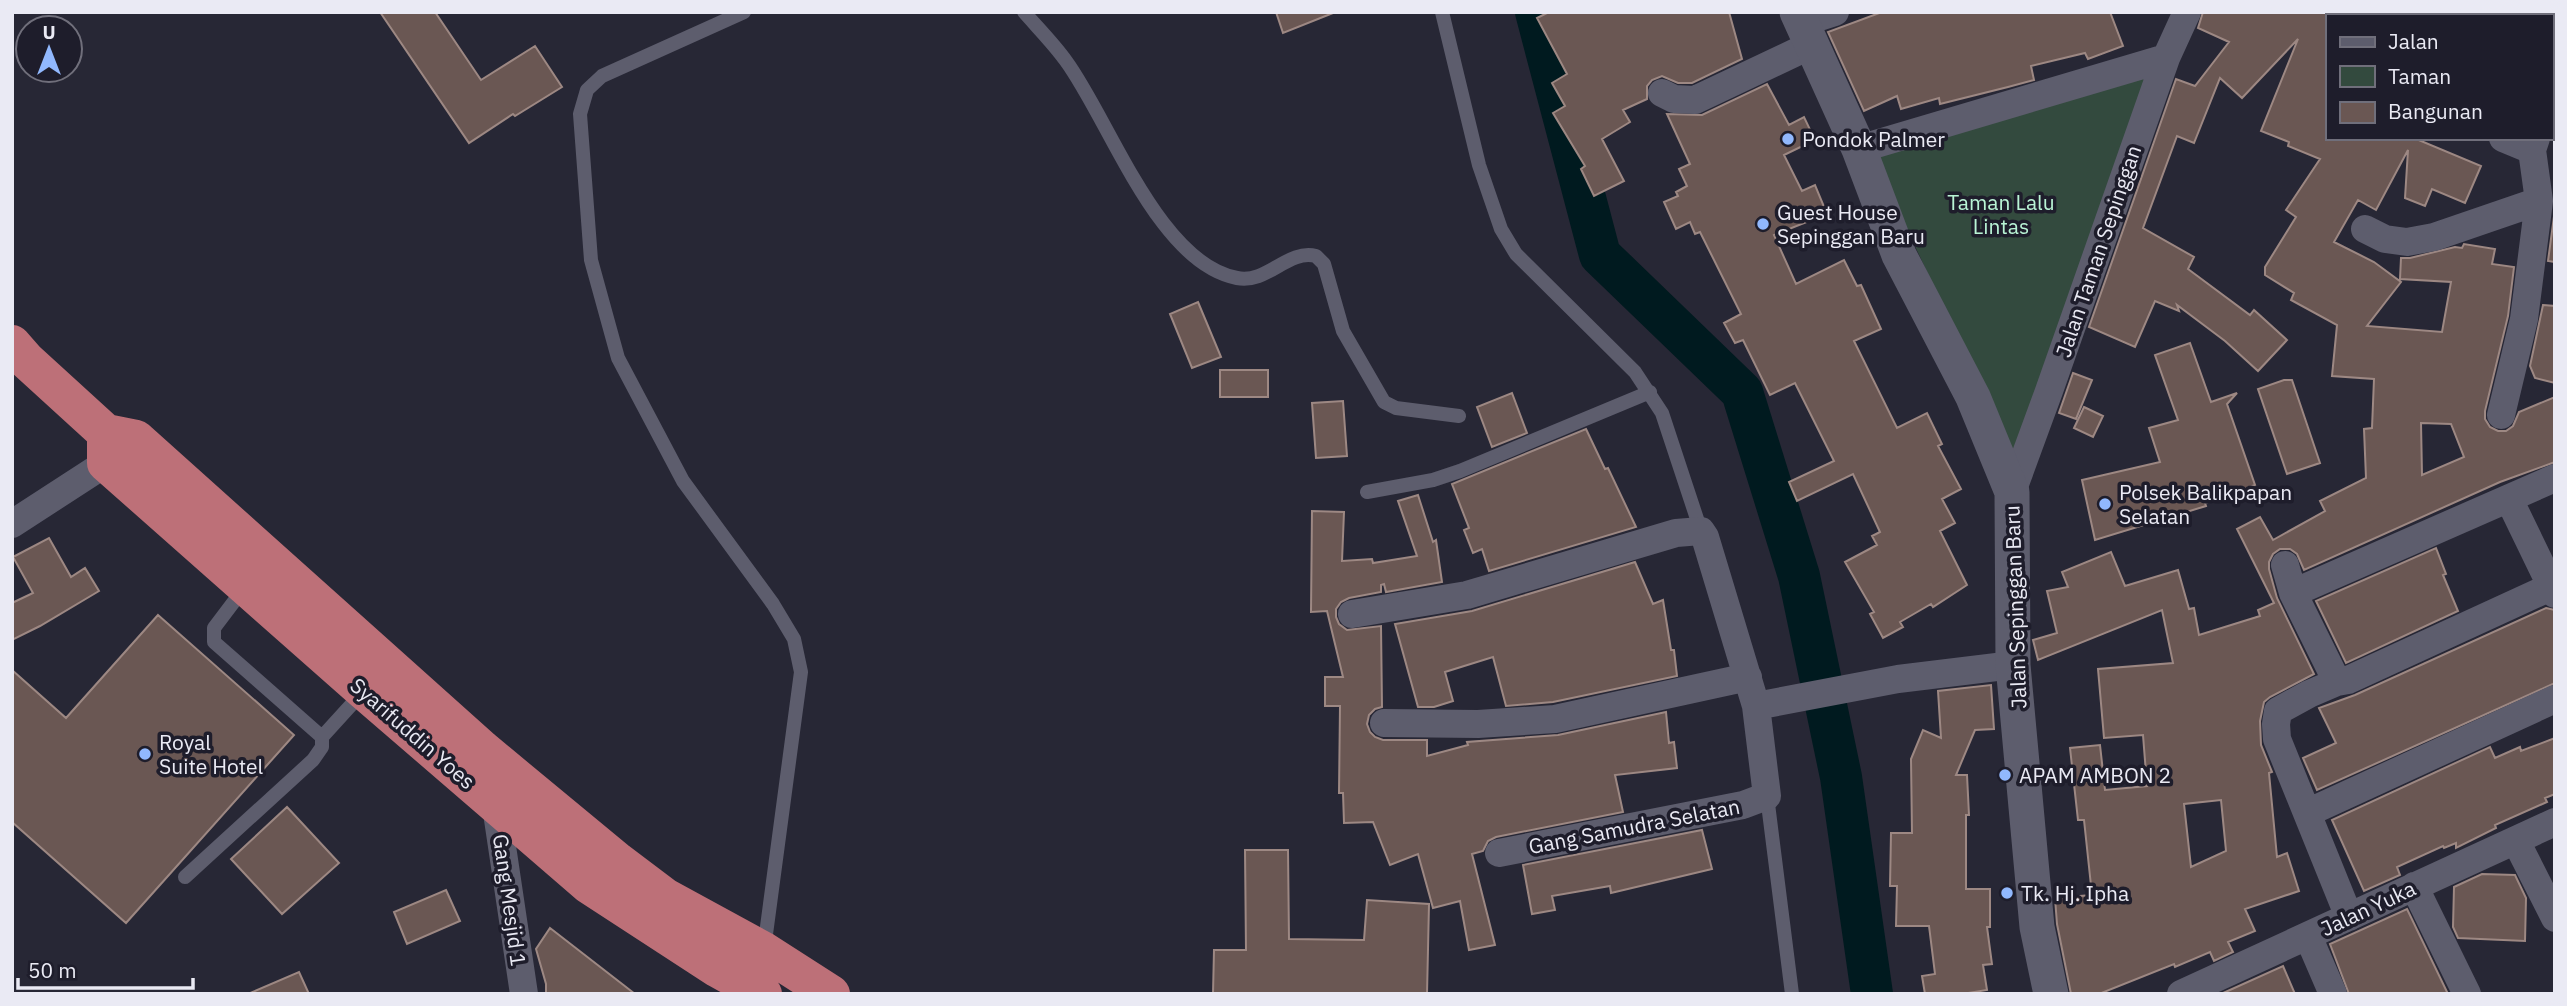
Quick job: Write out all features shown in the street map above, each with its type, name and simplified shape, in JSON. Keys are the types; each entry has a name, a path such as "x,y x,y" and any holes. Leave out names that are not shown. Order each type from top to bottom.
{"highway":[{"name":"Syarifuddin Yoes","path":"17,357 246,586 375,677 496,806 589,885 718,969 764,994"},
{"path":"106,448 136,439 375,677 482,749 665,897 764,951 831,994"}],"street":[{"path":"1662,93 1674,99 1695,100 1803,27 1835,12"},
{"name":"Jalan Taman Sepinggan","path":"2012,492 2165,58 2187,12"},
{"name":"Jalan Sepinggan Baru","path":"1803,27 1859,149 1899,255 1973,397 2012,492 2013,665 2037,927 2051,994"},
{"path":"1859,149 2165,58"},
{"path":"2501,415 2524,318 2539,201 2534,144 2513,140"},
{"path":"2365,229 2385,239 2407,243 2434,237 2539,201"},
{"path":"12,524 106,448"},
{"path":"2293,593 2555,478"},
{"path":"2349,917 2277,739 2278,711 2309,694 2348,680 2554,589 2509,499"},
{"path":"1352,614 1467,595 1676,533 1701,531 1748,677 1765,705 1767,796"},
{"path":"2285,565 2293,593 2337,682"},
{"path":"1765,705 1898,679 2013,665"},
{"path":"1384,723 1478,724 1555,719 1748,677"},
{"path":"2307,813 2555,699"},
{"name":"Gang Samudra Selatan","path":"1499,853 1743,805 1767,796"},
{"name":"Gang Mesjid 1","path":"496,806 524,994"},
{"name":"Jalan Yuka","path":"2182,994 2555,822"},
{"path":"2516,841 2555,918"},
{"path":"2414,886 2466,994"},
{"path":"2308,936 2333,994"}],"lane":[{"path":"744,12 602,76 587,90 580,114 591,260 618,358 683,481 773,604 794,639 801,672 764,951"},
{"path":"1024,12 1066,60 1128,169 1176,241 1205,266 1240,279 1263,276 1298,255 1317,256 1324,264 1343,331 1384,402 1396,408 1459,416"},
{"path":"1443,12 1479,165 1501,229 1516,254 1635,372 1650,392 1662,413 1701,531"},
{"path":"1367,492 1433,480 1460,471 1650,392"},
{"path":"246,586 214,628 214,642 322,737"},
{"path":"185,877 313,760 322,747 322,737 375,677"},
{"path":"1767,796 1792,994"}],"green space":[{"name":"Taman Lalu Lintas","path":"2146,77 2013,456 1873,156"}],"building":[{"path":"380,12 435,12 481,80 535,46 562,87 515,116 513,114 469,143"},
{"path":"1276,12 1333,12 1333,13 1283,33"},
{"path":"1549,12 1729,12 1742,59 1692,83 1678,83 1662,76 1652,80 1647,86 1647,99 1623,110 1630,122 1602,139 1624,181 1594,196 1581,169 1585,166 1553,113 1565,106 1552,83 1567,74 1537,18"},
{"path":"1882,12 2110,12 2123,46 2088,59 2085,53 2031,66 2034,80 2008,87 1940,104 1939,98 1901,109 1897,96 1864,111 1828,32"},
{"path":"2203,12 2327,12 2326,140 2419,140 2481,166 2465,203 2432,189 2425,206 2405,198 2408,150 2376,210 2358,200 2334,242 2374,262 2401,282 2367,326 2442,332 2451,282 2400,279 2401,258 2455,247 2462,248 2464,244 2495,249 2492,264 2514,267 2508,316 2485,419 2490,427 2506,431 2513,426 2519,412 2555,397 2555,462 2500,482 2304,570 2297,554 2290,549 2280,549 2273,554 2269,569 2277,598 2314,674 2264,702 2260,721 2261,745 2272,772 2269,773 2277,857 2287,853 2299,891 2245,909 2255,931 2228,942 2233,952 2214,961 2210,952 2099,994 2071,994 2057,924 2055,898 2092,895 2084,820 2078,820 2070,748 2100,745 2105,790 2147,786 2143,735 2104,738 2098,669 2173,663 2162,610 2038,660 2033,640 2057,633 2047,591 2068,587 2062,572 2111,552 2125,586 2178,570 2189,609 2194,608 2199,635 2260,616 2258,610 2274,603 2237,529 2260,517 2273,540 2325,511 2320,501 2366,478 2364,429 2372,428 2374,379 2332,376 2337,325 2291,300 2294,293 2265,275 2265,267 2296,217 2286,210 2320,159 2261,131 2298,39 2242,98 2220,78 2194,143 2177,136 2143,228 2194,257 2188,269 2250,315 2254,310 2287,340 2258,371 2225,341 2177,305 2179,311 2155,301 2135,347 2089,327 2176,79 2195,86 2229,42 2198,28","holes":["2421,423 2451,424 2464,457 2422,475","2221,800 2226,851 2191,867 2184,804"]},
{"path":"1767,84 1789,125 1804,117 1815,140 1784,155 1802,191 1815,185 1827,214 1774,235 1796,284 1844,260 1857,286 1861,285 1881,329 1854,341 1897,428 1927,413 1942,444 1938,446 1961,489 1942,499 1955,523 1940,531 1967,585 1933,607 1931,604 1900,622 1903,627 1883,638 1870,614 1874,612 1845,562 1877,545 1872,536 1880,532 1853,474 1797,501 1789,482 1834,461 1795,383 1770,395 1743,340 1735,343 1724,323 1741,314 1700,232 1695,234 1690,222 1676,229 1664,202 1678,196 1676,192 1687,186 1679,169 1690,164 1667,114 1702,115"},
{"path":"2555,209 2555,262 2548,261"},
{"path":"1198,302 1221,357 1192,368 1170,314"},
{"path":"2543,305 2555,306 2555,383 2535,378 2530,366"},
{"path":"2190,343 2211,402 2237,393 2227,404 2255,485 2205,503 2206,506 2095,540 2082,480 2160,462 2149,428 2178,420 2155,355"},
{"path":"1220,370 1268,370 1268,397 1220,397"},
{"path":"2073,373 2092,380 2076,419 2059,413"},
{"path":"2292,380 2320,463 2287,474 2258,389"},
{"path":"1512,393 1527,433 1492,447 1477,407"},
{"path":"1343,401 1347,456 1316,458 1312,403"},
{"path":"2084,407 2103,416 2093,437 2074,428"},
{"path":"1586,429 1636,527 1489,571 1482,549 1473,553 1464,530 1469,528 1452,484"},
{"path":"1418,495 1433,542 1436,540 1442,582 1386,592 1384,584 1381,585 1381,592 1349,598 1341,602 1336,609 1339,624 1347,630 1381,626 1382,707 1369,715 1367,724 1370,732 1383,740 1427,740 1427,756 1468,745 1467,742 1558,735 1666,712 1669,743 1674,742 1677,768 1615,775 1623,812 1496,837 1488,841 1483,851 1472,854 1495,945 1469,950 1460,901 1433,908 1418,854 1390,865 1373,822 1344,823 1343,793 1339,793 1340,706 1325,706 1325,677 1343,677 1327,611 1311,612 1312,511 1344,512 1342,561 1372,559 1373,563 1417,556 1398,501"},
{"path":"49,538 71,577 85,568 99,591 12,640 12,603 33,593 13,557"},
{"path":"2436,548 2446,574 2443,575 2458,611 2346,663 2316,601"},
{"path":"1635,562 1653,604 1663,600 1677,676 1553,702 1506,706 1493,657 1445,672 1453,701 1434,707 1418,707 1395,624 1472,611"},
{"path":"2546,608 2555,610 2555,683 2317,790 2303,758 2336,743 2319,708 2355,695"},
{"name":"Royal Suite Hotel","path":"158,615 294,735 126,923 12,822 12,670 66,718"},
{"path":"1991,685 1994,729 1975,730 1956,775 1967,775 1969,815 1966,815 1966,889 1990,889 1990,927 1987,927 1992,964 1983,965 1987,990 1962,994 1925,994 1922,976 1935,974 1929,926 1896,926 1897,886 1890,886 1891,833 1912,833 1911,759 1923,730 1941,738 1938,691"},
{"path":"2555,738 2555,794 2545,798 2547,802 2495,825 2496,828 2456,848 2456,843 2444,848 2443,846 2397,867 2400,875 2364,891 2332,820 2490,747 2495,758 2520,747 2521,751"},
{"path":"287,807 339,863 282,914 231,859"},
{"path":"1702,830 1712,869 1611,893 1610,886 1552,896 1555,910 1532,914 1523,865"},
{"path":"1245,850 1288,850 1289,939 1364,940 1367,900 1429,904 1427,994 1213,994 1214,950 1246,950"},
{"path":"2482,874 2515,875 2526,898 2525,941 2458,938 2453,927 2454,887"},
{"path":"446,890 460,921 407,944 394,912"},
{"path":"2407,909 2448,994 2349,994 2330,944"},
{"path":"550,928 635,994 546,994 546,984 536,949"},
{"path":"2283,966 2295,994 2221,994"},
{"path":"299,972 309,994 248,994"}],"waterway":[{"path":"1536,12 1600,255 1742,392 1799,576 1841,777 1872,994"}],"place":[{"name":"Pondok Palmer","path":"1788,139"},
{"name":"Guest House Sepinggan Baru","path":"1763,224"},
{"name":"Polsek Balikpapan Selatan","path":"2105,504"},
{"name":"Royal Suite Hotel","path":"145,754"},
{"name":"APAM AMBON 2","path":"2005,775"},
{"name":"Tk. Hj. Ipha","path":"2007,893"}]}
